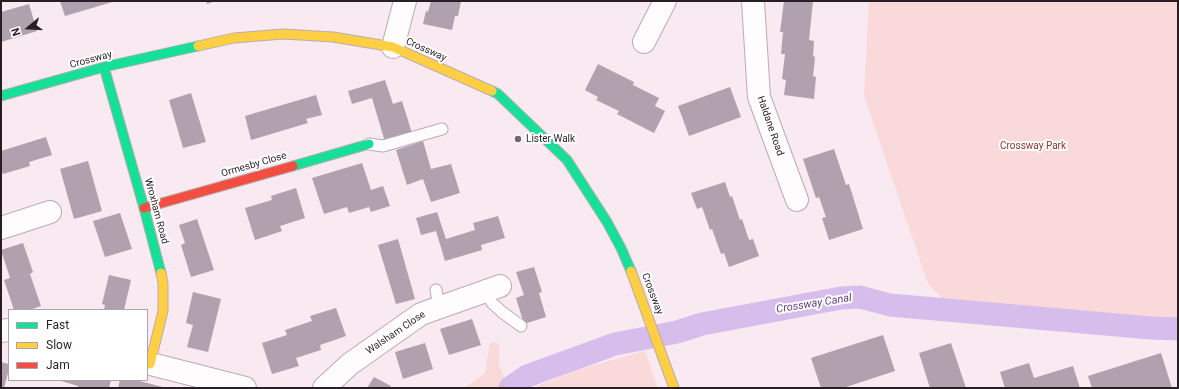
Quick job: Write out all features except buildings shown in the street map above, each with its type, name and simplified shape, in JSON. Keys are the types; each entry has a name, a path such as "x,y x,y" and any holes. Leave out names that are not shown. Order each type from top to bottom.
{"street":[{"path":"393,47 405,1"},
{"path":"644,42 665,1"},
{"name":"Haldane Road","path":"753,1 759,96 797,200"},
{"name":"Crossway","path":"1,96 104,67 234,38 283,34 333,37 393,47 498,94 567,160 607,222 621,248 636,282 674,388"},
{"name":"Wroxham Road","path":"104,67 144,208 163,283 163,310 149,363"},
{"name":"Ormesby Close","path":"144,208 369,144"},
{"path":"1,228 50,212"},
{"name":"Walsham Close","path":"324,388 350,364 421,314 437,298 493,288"},
{"path":"149,363 189,377 245,388"}],"lane":[{"path":"369,144 383,146 442,129"},
{"path":"493,288 492,303 521,326"}],"green space":[{"name":"Crossway Park","path":"869,1 1178,1 1178,340 961,317 928,284 864,95"},
{"path":"490,343 499,343 499,365 508,386 504,388 465,388 485,373"},
{"path":"645,351 658,388 534,388 581,369"}],"waterway":[{"name":"Crossway Canal","path":"510,388 527,376 615,344 677,332 702,324 841,298 860,297 890,305 1151,328 1178,329"}],"traffic: fast":[{"path":"1,96 104,67 198,46"},
{"path":"104,67 161,273"},
{"path":"492,91 498,94 567,160 607,222 631,271"},
{"path":"293,166 369,144"}],"traffic: slow":[{"path":"198,46 234,38 283,34 333,37 393,47 492,91"},
{"path":"631,271 674,388"},
{"path":"150,364 163,311 163,283 161,273"}],"traffic: jam":[{"path":"144,208 293,166"}],"place":[{"name":"Lister Walk","path":"518,139"}]}
